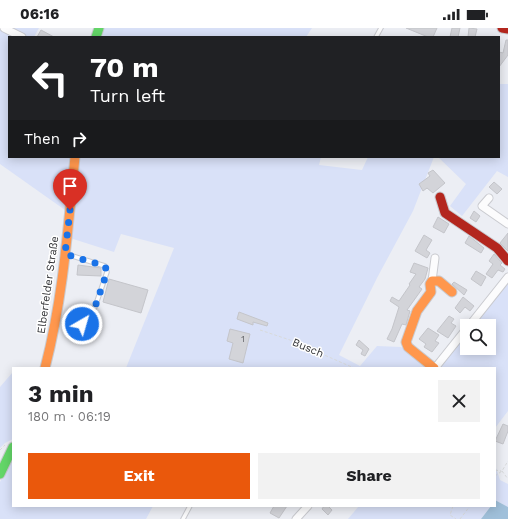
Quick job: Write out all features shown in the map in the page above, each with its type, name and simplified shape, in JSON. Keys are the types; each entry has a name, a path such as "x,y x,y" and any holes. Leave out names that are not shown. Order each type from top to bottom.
{"main road":[{"path":"502,28 508,29"},
{"name":"Elberfelder Straße","path":"45,367 55,331 75,158"},
{"path":"440,197 445,213 497,248 508,261"},
{"path":"434,367 408,347 406,342 417,311 431,292 430,284 432,281 439,281 452,292"},
{"path":"0,474 12,449"}],"street":[{"path":"4,28 20,36"},
{"path":"488,198 482,206 508,224"},
{"path":"432,281 435,258"},
{"path":"474,319 508,277"},
{"path":"436,367 460,337"},
{"path":"296,519 307,507"}],"lane":[{"path":"65,254 105,266 107,272 95,307 75,333"},
{"path":"183,519 189,507"}],"path":[{"name":"Busch","path":"260,330 290,340 352,367"},
{"path":"496,475 502,471 508,461"},
{"path":"496,470 502,471 508,479"},
{"path":"453,507 450,515 456,519"},
{"path":"460,519 469,507"}],"shaded area":[{"path":"0,28 16,36 8,36 8,158 71,158 65,210 0,164"},
{"path":"9,28 39,28 35,36 25,36"},
{"path":"104,28 312,28 307,36 102,36"},
{"path":"500,84 508,84 508,177 497,171 462,216 450,206 466,184 439,158 500,158"},
{"path":"79,158 321,158 319,165 362,170 368,158 434,158 413,211 377,278 339,355 360,366 377,346 401,347 433,366 126,367 174,248 121,234 114,252 70,238"},
{"path":"508,281 508,411 496,427 496,367 440,367 460,341 460,355 496,355 496,319 478,319"},
{"path":"12,373 12,440 0,448 0,387"},
{"path":"12,458 12,507 152,507 146,519 0,519 0,482"},
{"path":"496,468 500,480 508,484 508,507 496,501"},
{"path":"496,501 508,507 508,519 481,519 490,507 496,507"},
{"path":"358,507 490,507 481,519 348,519"}],"building":[{"path":"406,28 437,28 433,36 426,36"},
{"path":"452,28 460,28 458,36 450,36"},
{"path":"469,28 477,29 475,36 468,36"},
{"path":"41,30 52,36 38,36"},
{"path":"506,40 508,40 508,55 500,66 500,52 503,53"},
{"path":"433,170 445,183 433,193 427,188 423,191 419,184 430,176 428,173"},
{"path":"494,182 502,189 497,194 489,187"},
{"path":"474,211 480,216 476,222 470,218"},
{"path":"438,217 449,224 444,233 433,227"},
{"path":"508,233 508,251 500,243"},
{"path":"424,235 432,240 426,250 430,253 427,258 415,251"},
{"path":"469,236 484,248 481,253 465,243"},
{"path":"494,254 502,263 500,265 505,269 503,272 498,270 492,278 486,274 493,264 489,261"},
{"path":"414,263 428,268 425,279 419,287 422,289 407,310 410,311 406,325 402,324 394,342 387,339 399,307 390,301 392,297 399,301 410,285 409,284 416,274 410,272"},
{"path":"78,265 101,268 101,276 77,275"},
{"path":"476,271 486,277 481,286 471,279"},
{"path":"109,279 148,290 141,313 103,302"},
{"path":"454,282 467,290 464,295 452,284"},
{"path":"463,297 474,306 470,311 465,307 460,313 455,308"},
{"path":"239,312 268,323 267,326 253,322 253,325 237,319"},
{"path":"449,316 454,319 451,323 456,326 448,338 437,331"},
{"path":"428,328 439,335 435,341 439,343 432,352 424,347 426,344 419,339"},
{"path":"230,329 250,334 243,363 229,359 233,343 227,341"},
{"path":"359,340 369,349 365,356 361,354 363,350 356,345"},
{"path":"503,424 508,426 508,431 503,444 496,441"},
{"path":"273,507 286,507 279,518 270,513"},
{"path":"323,507 329,507 332,510 328,515 322,509"}],"traffic: fast":[{"path":"96,36 99,28"},
{"path":"0,474 12,449"}],"traffic: slow":[{"path":"45,367 61,290 75,158"},
{"path":"433,367 408,347 406,342 417,311 431,292 430,284 432,281 439,281 452,292"}],"traffic: jam":[{"path":"502,28 508,29"},
{"path":"440,197 445,213 497,248 508,261"}],"route":[{"path":"70,210 65,254 105,266 107,272 95,307 82,324"}]}
